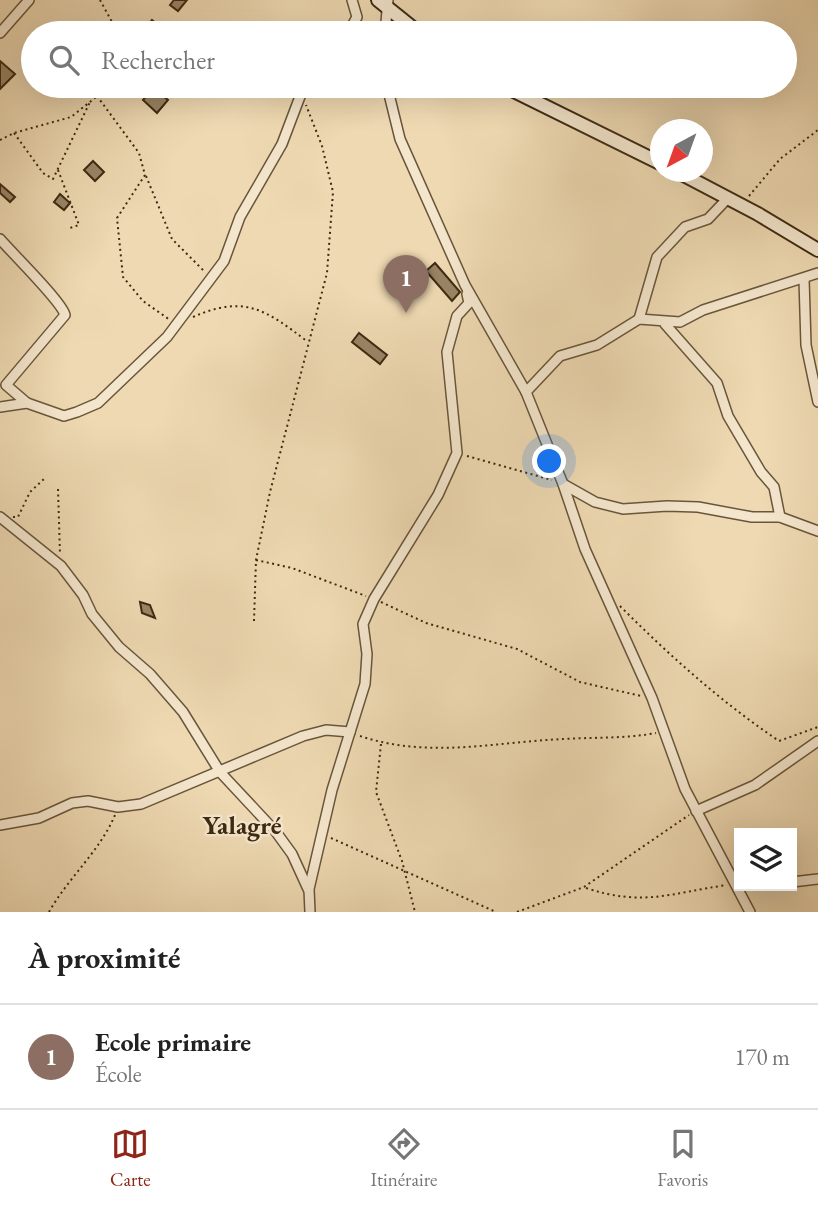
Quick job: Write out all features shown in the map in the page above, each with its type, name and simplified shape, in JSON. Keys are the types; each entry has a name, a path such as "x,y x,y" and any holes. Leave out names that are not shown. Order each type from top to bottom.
{"street":[{"path":"0,33 29,0"},
{"path":"352,0 357,18 355,21"},
{"path":"384,3 385,21"},
{"path":"384,3 405,21"},
{"path":"0,239 41,286 56,298 65,315 6,385 27,403 64,415 98,403 177,324 210,282 230,249 240,217 282,144 298,98"},
{"path":"390,98 400,139 465,285 526,392 602,587 652,698 696,811 734,879"},
{"path":"528,98 650,158"},
{"path":"697,182 818,250"},
{"path":"639,320 657,257 685,227 708,219 728,198"},
{"path":"526,392 560,356 597,345 639,320 680,323 703,310 818,274"},
{"path":"804,279 807,345 818,402"},
{"path":"310,912 309,889 332,790 365,684 367,654 363,624 374,599 423,522 457,453 447,352 457,316 468,303 465,285"},
{"path":"665,324 717,383 728,416 761,472 774,487 780,517"},
{"path":"0,407 27,403"},
{"path":"563,484 595,502 623,509 698,508 752,517 780,517 818,531"},
{"path":"1,518 61,566 83,594 92,614 119,647 150,674 183,712 220,772 276,832 292,854 309,889"},
{"path":"0,825 38,818 72,803 88,801 118,807 141,804 220,772 256,753 303,736 326,730 350,732"},
{"path":"696,811 755,785 818,741"},
{"path":"797,881 818,879"},
{"path":"740,891 750,912"}],"path":[{"path":"100,0 111,21"},
{"path":"0,140 14,133 71,117 95,98"},
{"path":"98,98 139,153 145,175 172,239 192,257 210,282"},
{"path":"254,621 256,560 270,492 327,273 333,192 322,146 305,98"},
{"path":"14,133 43,173 53,179 90,102"},
{"path":"742,205 780,159 818,130"},
{"path":"58,170 72,199 79,225 70,228"},
{"path":"145,175 117,218 123,277 143,301 177,324 239,303 278,319 308,343"},
{"path":"457,453 563,484"},
{"path":"1,518 18,517 30,492 44,479"},
{"path":"58,489 61,566"},
{"path":"256,560 292,568 374,599 426,623 517,649 580,682 652,698"},
{"path":"602,587 670,657 725,705 779,741 818,727"},
{"path":"350,732 381,743 431,750 563,739 620,739 664,732"},
{"path":"381,743 376,792 406,873 415,912"},
{"path":"49,912 64,886 109,828 118,807"},
{"path":"517,912 584,887 696,811"},
{"path":"322,835 352,845 406,873 496,912"},
{"path":"584,887 613,897 647,900 734,885"}],"building":[{"path":"174,0 187,0 178,11 170,5"},
{"path":"0,61 15,74 0,89"},
{"path":"166,98 168,100 157,113 143,100"},
{"path":"93,161 104,172 95,181 84,170"},
{"path":"0,184 15,197 10,202 0,193"},
{"path":"60,194 70,203 64,210 54,202"},
{"path":"435,263 460,292 452,301 426,271"},
{"path":"359,333 387,355 380,364 352,342"},
{"path":"140,602 150,605 155,618 142,613"}],"place":[{"name":"Ecole primaire","path":"406,313"}],"district":[{"name":"Yalagré","path":"242,825"}]}
